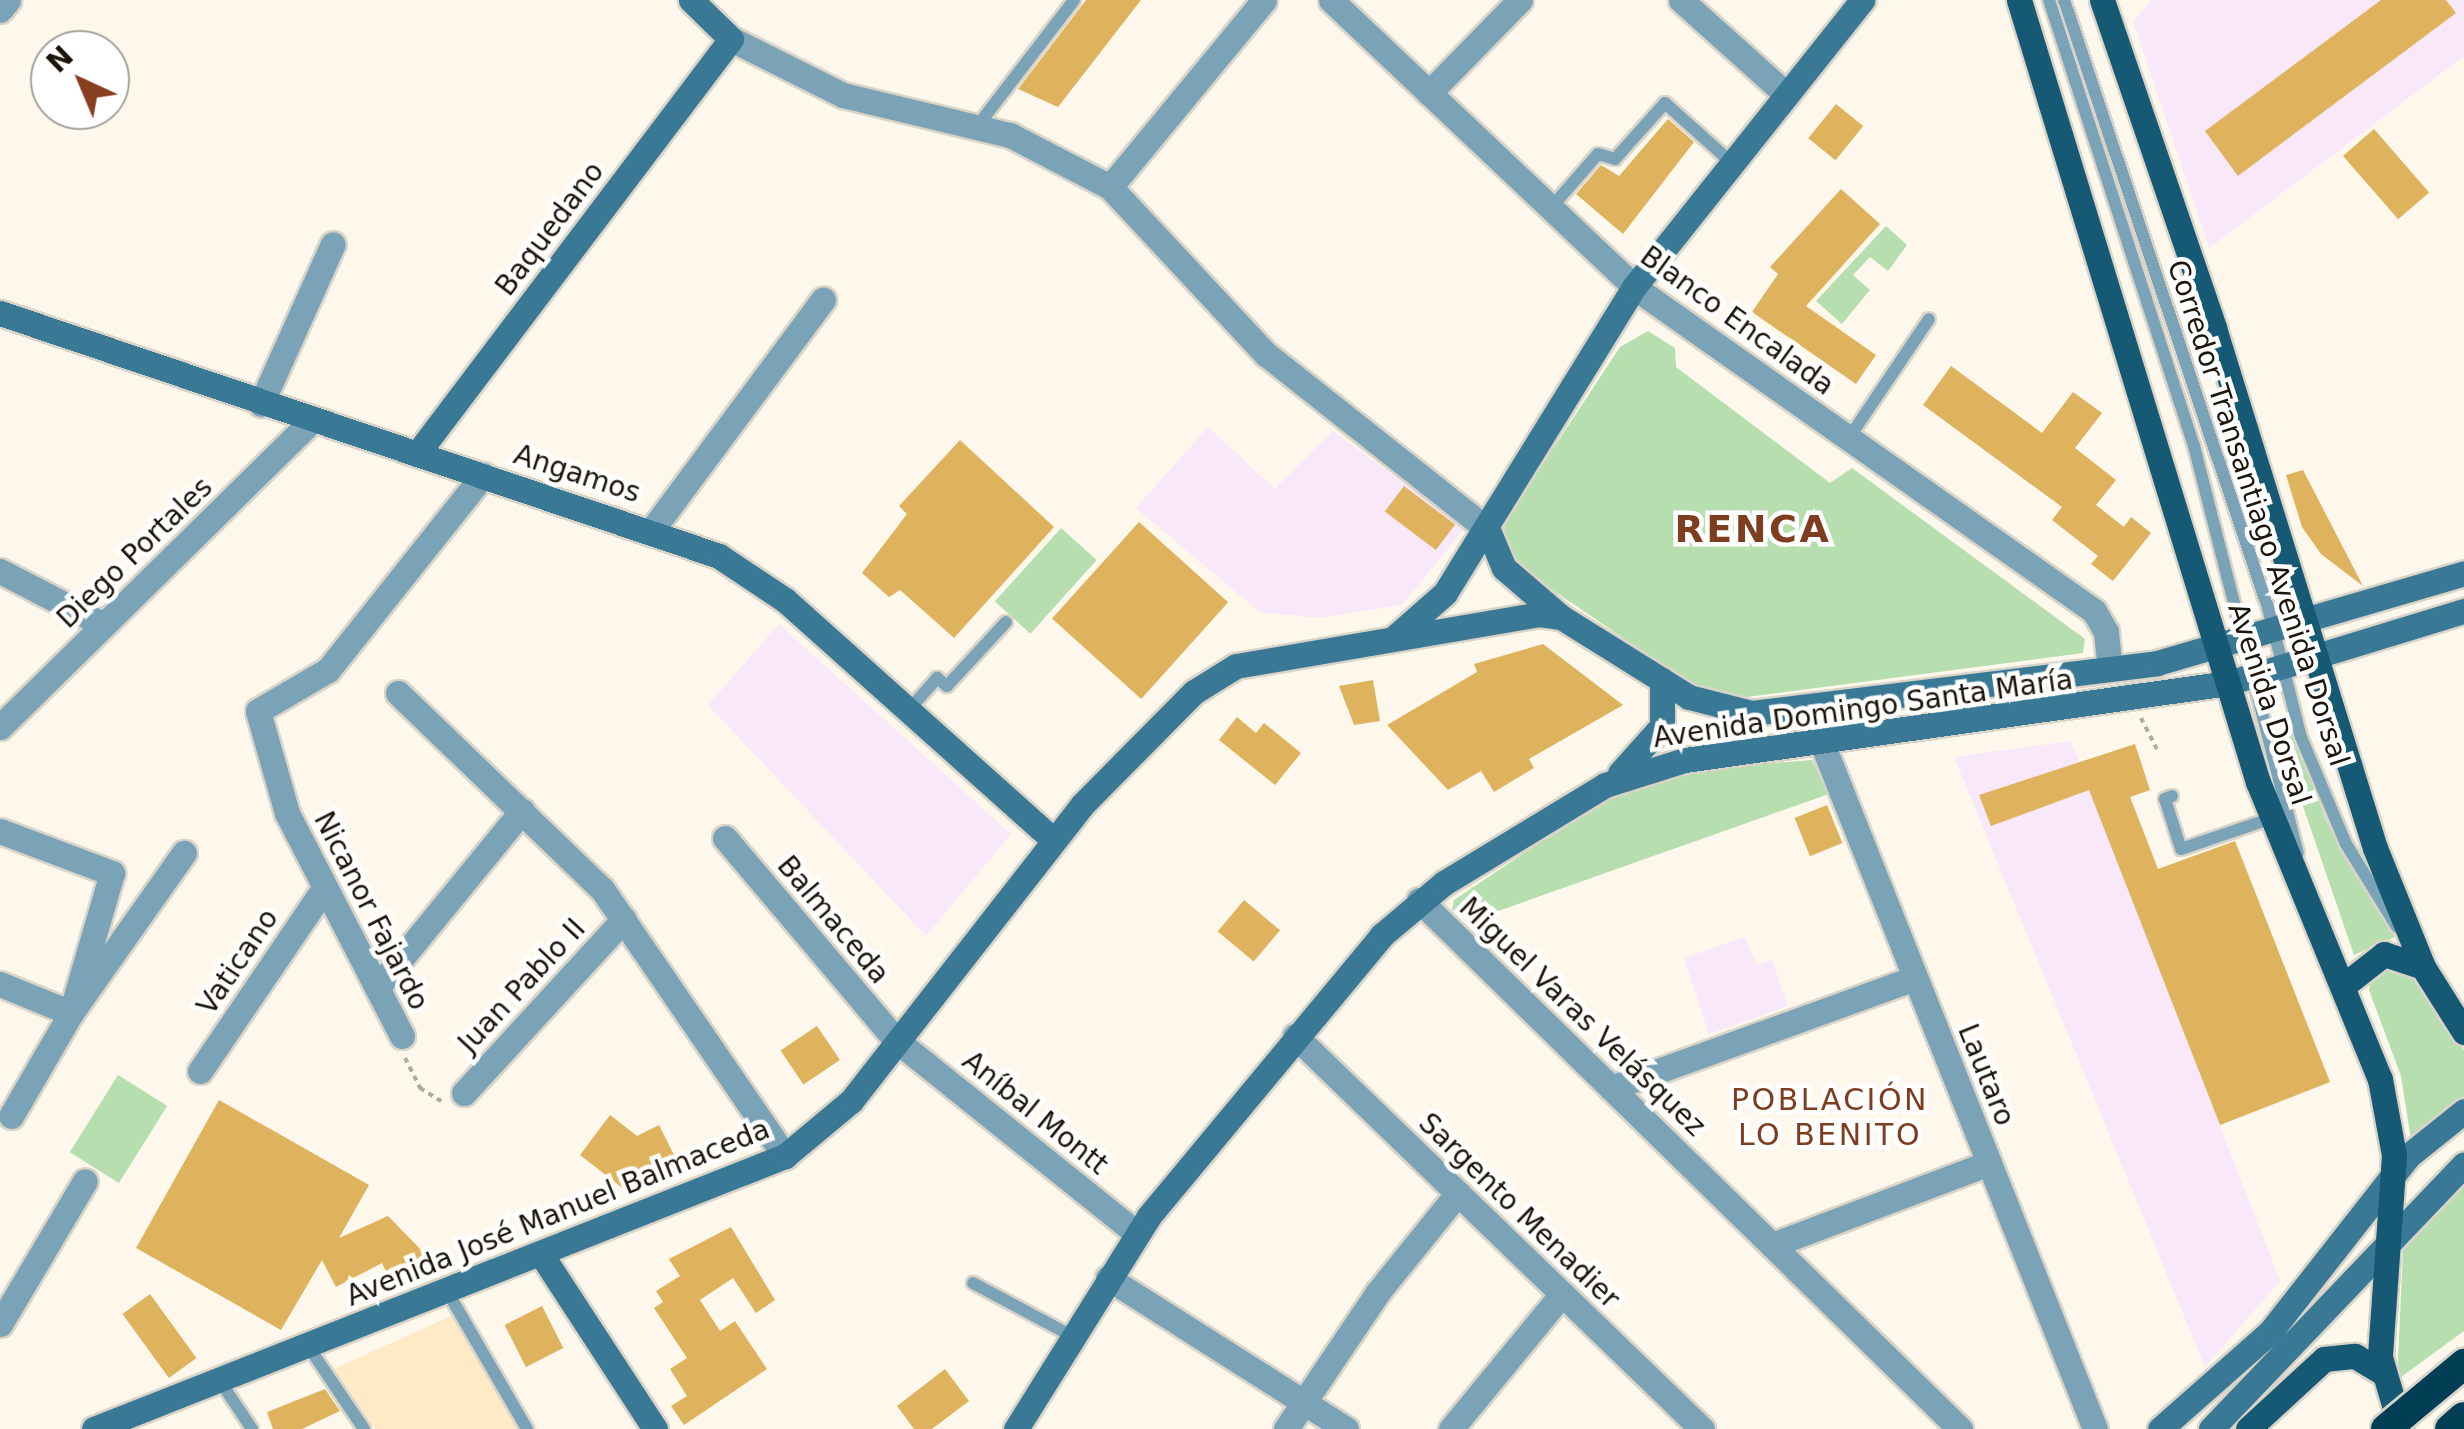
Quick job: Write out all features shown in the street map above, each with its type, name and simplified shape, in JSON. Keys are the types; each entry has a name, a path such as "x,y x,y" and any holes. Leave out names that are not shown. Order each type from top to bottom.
{"highway":[{"path":"2386,1429 2464,1364"},
{"path":"2450,1429 2464,1418"}],"main road":[{"path":"691,0 730,39"},
{"path":"1382,646 1432,608 1488,530 1634,288 1862,0"},
{"name":"Avenida Dorsal","path":"2018,0 2272,818 2380,1080 2392,1175 2383,1373 2401,1429"},
{"name":"Avenida Dorsal","path":"2102,0 2306,623 2314,658 2423,967 2455,1011 2464,1032"},
{"name":"Baquedano","path":"417,454 730,39"},
{"name":"Angamos","path":"0,313 311,421 652,530 763,583 1052,839"},
{"path":"1488,530 1504,568 1561,617 1662,680 1665,715 1656,738 1604,785"},
{"name":"Avenida Domingo Santa María","path":"1662,680 1707,706 1752,713 2110,669 2274,634 2464,573"},
{"name":"Avenida Domingo Santa María","path":"1016,1429 1136,1234 1295,1036 1420,900 1604,785 1685,760 1822,744 2228,684 2464,611"},
{"name":"Avenida José Manuel Balmaceda","path":"94,1429 139,1421 220,1381 786,1156 851,1101 1052,839 1151,733 1222,673 1256,660 1382,646 1522,614 1561,617"},
{"path":"2343,986 2384,954 2423,967"},
{"path":"2160,1429 2271,1331 2392,1175 2464,1112"},
{"path":"2211,1429 2464,1164"},
{"path":"541,1254 654,1429"},
{"path":"2248,1429 2324,1359 2355,1356 2383,1373"}],"street":[{"path":"0,10 8,0"},
{"path":"1110,187 1264,0"},
{"name":"Blanco Encalada","path":"1331,0 1634,288 2094,611 2106,632 2110,669"},
{"path":"1430,93 1520,0"},
{"path":"1681,0 1787,95"},
{"path":"730,39 843,96 979,124 1110,187 1266,354 1488,530"},
{"path":"261,404 332,244"},
{"path":"652,530 823,300"},
{"name":"Diego Portales","path":"0,727 311,421"},
{"name":"Nicanor Fajardo","path":"402,1036 287,813 260,708 296,695 328,670 483,475"},
{"path":"0,571 104,625"},
{"path":"398,693 522,810 624,920 786,1156"},
{"name":"Lautaro","path":"1822,744 2095,1429"},
{"path":"377,988 522,810"},
{"path":"0,831 112,873 71,1013"},
{"name":"Balmaceda","path":"726,838 896,1040"},
{"path":"11,1116 71,1013 184,853"},
{"name":"Vaticano","path":"200,1070 325,887"},
{"name":"Miguel Varas Velásquez","path":"1420,900 1960,1429"},
{"name":"Juan Pablo II","path":"464,1093 624,920"},
{"path":"1611,1088 1916,978"},
{"path":"0,984 71,1013"},
{"name":"Sargento Menadier","path":"1295,1036 1702,1429"},
{"name":"Aníbal Montt","path":"896,1040 1136,1234"},
{"path":"1772,1244 1989,1162"},
{"path":"0,1324 85,1181"},
{"path":"1286,1429 1302,1402 1458,1194"},
{"path":"1108,1278 1346,1429"},
{"path":"1451,1429 1562,1294"}],"lane":[{"path":"979,124 1074,0"},
{"name":"Corredor Transantiago Avenida Dorsal","path":"2048,0 2152,306 2248,640 2311,909"},
{"name":"Corredor Transantiago Avenida Dorsal","path":"2064,0 2334,819 2423,967"},
{"path":"1549,210 1598,154 1615,159 1665,104 1733,164"},
{"path":"1849,438 1929,319"},
{"path":"909,710 937,678 947,686 1006,622"},
{"path":"2172,796 2164,799 2181,849 2272,818"},
{"path":"973,1283 1072,1336"},
{"path":"447,1291 527,1429"},
{"path":"308,1346 364,1429"},
{"path":"220,1381 252,1429"}],"path":[{"path":"2132,700 2157,750"},
{"path":"402,1036 420,1088 441,1102 464,1093"}],"shaded area":[{"path":"2151,0 2464,0 2464,56 2209,248 2133,22"},
{"path":"1208,427 1275,489 1333,431 1465,528 1402,605 1318,618 1260,612 1136,508"},
{"path":"779,624 1011,834 926,936 708,705"},
{"path":"2071,741 2280,1281 2205,1367 1954,757"},
{"path":"1745,937 1757,965 1772,960 1788,1006 1709,1034 1684,958"},
{"path":"464,1310 538,1429 375,1429 334,1369"}],"green space":[{"path":"1886,226 1907,245 1888,271 1870,257 1853,275 1870,290 1842,324 1816,301"},
{"path":"1648,331 1675,348 1676,367 1830,483 1852,468 2085,639 2083,653 1716,701 1529,574 1504,545 1502,526 1620,347"},
{"path":"1061,528 1097,560 1030,634 995,602"},
{"path":"2287,716 2326,820 2395,937 2354,955 2295,783 2280,717"},
{"path":"1812,760 1829,794 1467,922 1452,910 1454,900 1623,787 1663,772"},
{"path":"2391,963 2422,985 2464,1050 2464,1105 2412,1146 2401,1076 2369,990 2372,974"},
{"path":"118,1075 167,1106 119,1183 70,1152"},
{"path":"2464,1185 2464,1331 2397,1380 2403,1251"}],"building":[{"path":"1086,0 1141,0 1058,107 1018,89"},
{"path":"2381,0 2446,0 2456,13 2238,176 2205,131"},
{"path":"1836,104 1863,126 1836,160 1808,138"},
{"path":"1668,119 1694,142 1623,234 1576,194 1601,165 1619,176"},
{"path":"2374,129 2429,192 2398,219 2343,156"},
{"path":"1841,189 1880,224 1806,306 1876,355 1856,384 1752,312 1778,274 1770,267"},
{"path":"1951,366 2042,433 2073,392 2102,413 2075,448 2116,480 2096,505 2124,527 2131,517 2151,533 2113,581 2091,564 2098,556 2052,520 2062,507 1923,405"},
{"path":"960,440 1054,527 954,638 900,590 889,597 862,573 907,514 899,506"},
{"path":"2303,470 2363,586 2321,554 2302,527 2286,475"},
{"path":"1404,486 1455,525 1436,550 1385,512"},
{"path":"1139,522 1228,602 1141,699 1052,619"},
{"path":"1543,644 1623,705 1529,759 1534,768 1494,792 1481,771 1448,790 1387,725 1477,672 1474,664"},
{"path":"1373,680 1380,721 1354,725 1339,686"},
{"path":"1237,717 1256,733 1264,723 1301,753 1275,785 1219,740"},
{"path":"2135,744 2150,790 2130,797 2158,869 2235,841 2330,1082 2220,1125 2089,790 1991,826 1979,795"},
{"path":"1827,805 1842,843 1810,856 1795,818"},
{"path":"1244,900 1280,930 1254,962 1218,931"},
{"path":"817,1026 840,1060 803,1085 781,1051"},
{"path":"219,1100 369,1185 339,1238 388,1216 433,1262 390,1281 382,1263 336,1287 322,1260 281,1330 136,1248"},
{"path":"610,1115 637,1136 659,1125 678,1163 625,1190 580,1155"},
{"path":"731,1227 775,1300 756,1313 733,1278 700,1300 720,1331 735,1321 767,1369 684,1425 671,1406 687,1396 670,1369 687,1358 654,1308 663,1302 656,1291 680,1276 669,1259"},
{"path":"150,1294 196,1358 169,1378 122,1314"},
{"path":"542,1306 563,1348 526,1367 505,1325"},
{"path":"945,1369 969,1401 932,1429 914,1429 897,1406"},
{"path":"325,1389 340,1411 302,1429 273,1429 267,1412"}],"district":[{"name":"RENCA","path":"1753,530"},
{"name":"POBLACIÓN LO BENITO","path":"1830,1117"}]}
